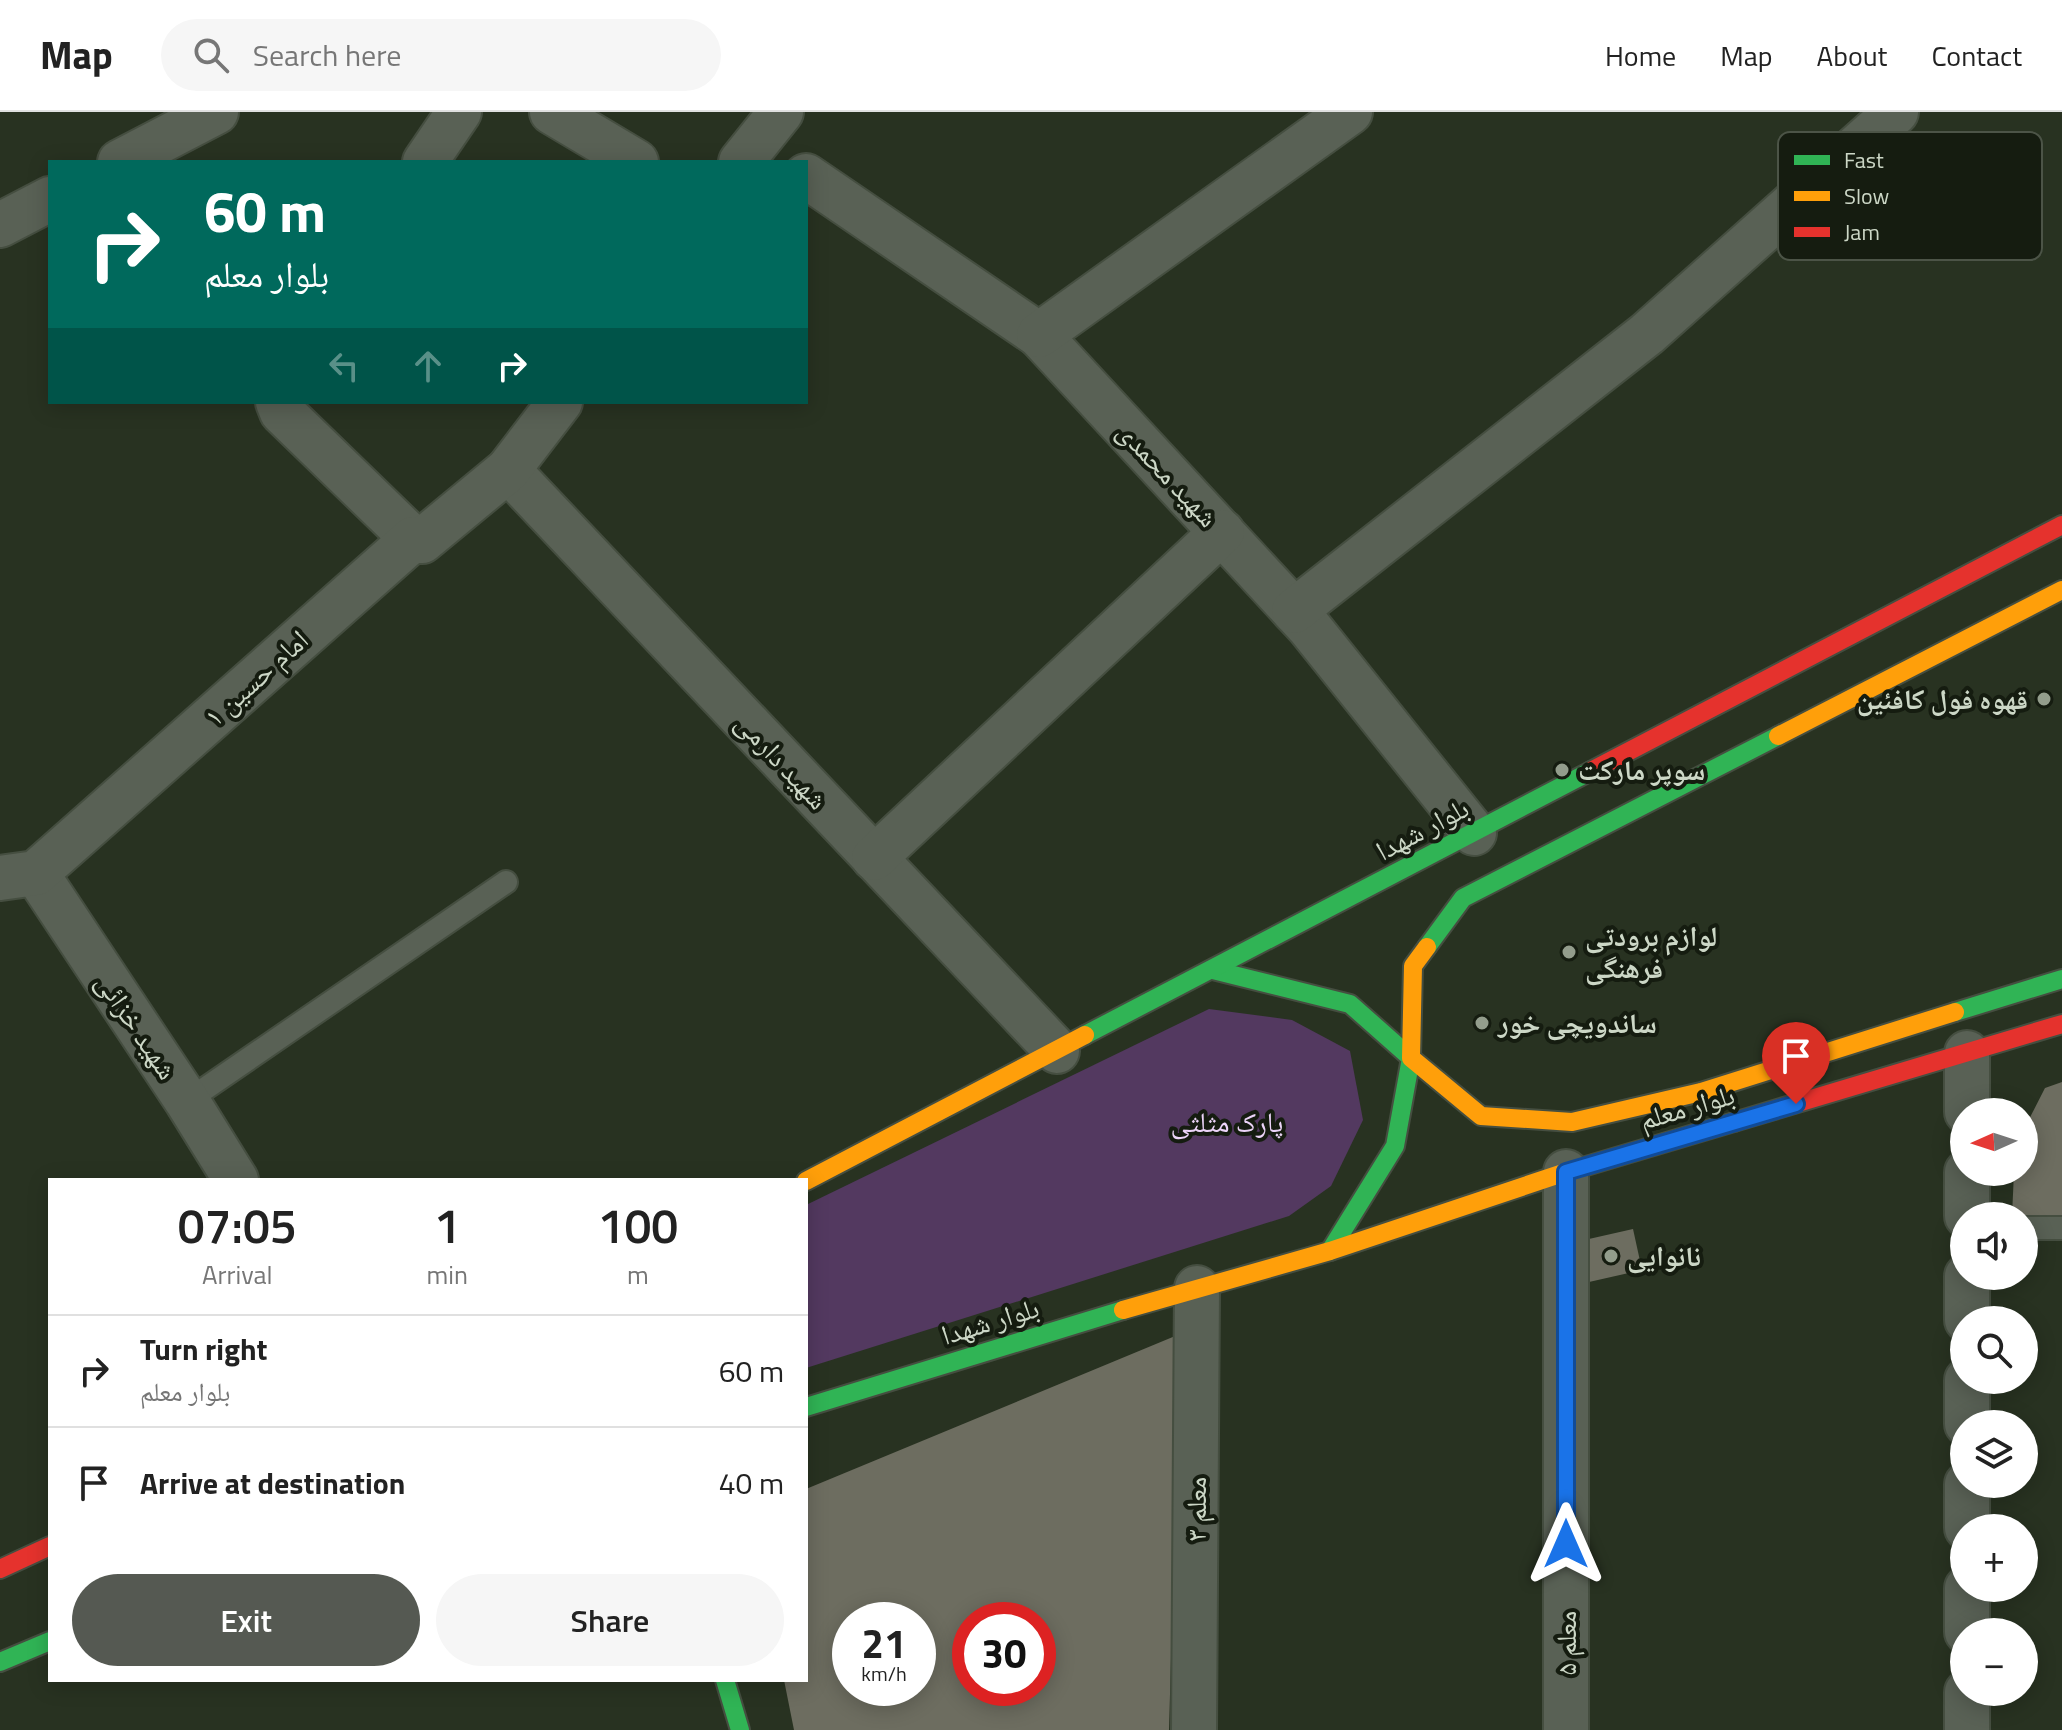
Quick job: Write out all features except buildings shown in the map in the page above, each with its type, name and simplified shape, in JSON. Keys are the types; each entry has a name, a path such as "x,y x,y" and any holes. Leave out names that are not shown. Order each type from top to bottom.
{"main road":[{"name":"بلوار شهدا","path":"808,1180 1474,833 1658,744 2062,525"},
{"path":"1330,1251 1395,1146 1411,1058 1413,966 1463,898 1677,780 2062,590"},
{"name":"بلوار معلم","path":"1213,970 1350,1004 1481,1116 1572,1122 1735,1102 1967,1053 2062,1024"},
{"name":"بلوار معلم","path":"1330,1251 1566,1172 1735,1102 2062,979"},
{"name":"بلوار شهدا","path":"808,1406 1197,1288 1330,1251"},
{"path":"0,1569 48,1547"},
{"path":"0,1662 48,1642"},
{"path":"726,1682 740,1730"}],"street":[{"path":"124,160 216,112"},
{"path":"450,112 458,112"},
{"path":"426,160 458,112"},
{"path":"552,112 633,160"},
{"path":"1039,335 1350,112"},
{"path":"1874,132 1896,112"},
{"name":"شهید محمدی","path":"808,177 1039,335 1294,611 1474,833"},
{"path":"2,220 48,200"},
{"path":"1294,611 1647,334 1778,217"},
{"path":"279,404 282,412 413,539"},
{"path":"508,470 558,404"},
{"name":"امام حسین ۱","path":"18,876 413,539 422,541 508,470"},
{"name":"شهید دارمی","path":"508,470 1057,1051"},
{"path":"874,858 1222,532"},
{"name":"شهید خزائی","path":"18,876 187,1101 235,1178"},
{"path":"1967,1053 1967,1098"},
{"name":"معلم ۵","path":"1566,1172 1566,1730"},
{"name":"معلم ۳","path":"1194,1730 1197,1288"},
{"path":"1967,1706 1967,1730"}],"lane":[{"path":"187,1101 506,882"},
{"path":"2038,1228 2062,1228"}],"green space":[{"name":"پارک مثلثی","path":"1209,1009 1292,1020 1350,1051 1363,1120 1331,1186 1289,1216 808,1367 808,1204"}],"traffic: fast":[{"path":"1427,947 1463,898 1778,736"},
{"path":"1085,1035 1591,771"},
{"path":"1213,970 1350,1004 1411,1058 1395,1146 1330,1251"},
{"path":"1955,1012 2062,979"},
{"path":"808,1406 1123,1310"},
{"path":"0,1662 48,1642"},
{"path":"726,1682 740,1730"}],"traffic: slow":[{"path":"1778,736 2062,590"},
{"path":"1427,947 1413,966 1411,1058 1481,1116 1572,1122 1701,1092 1955,1012"},
{"path":"808,1180 1085,1035"},
{"path":"1123,1310 1330,1251 1566,1172 1734,1122"}],"traffic: jam":[{"path":"1591,771 2062,525"},
{"path":"1734,1122 2062,1024"},
{"path":"0,1569 48,1547"}],"place":[{"name":"قهوه فول کافئین","path":"2044,699"},
{"name":"سوپر مارکت","path":"1562,770"},
{"name":"لوازم برودتی فرهنگی","path":"1569,952"},
{"name":"ساندویچی خور","path":"1482,1023"},
{"name":"نانوایی","path":"1611,1256"}],"route":[{"path":"1566,1544 1566,1172 1796,1104"}]}
